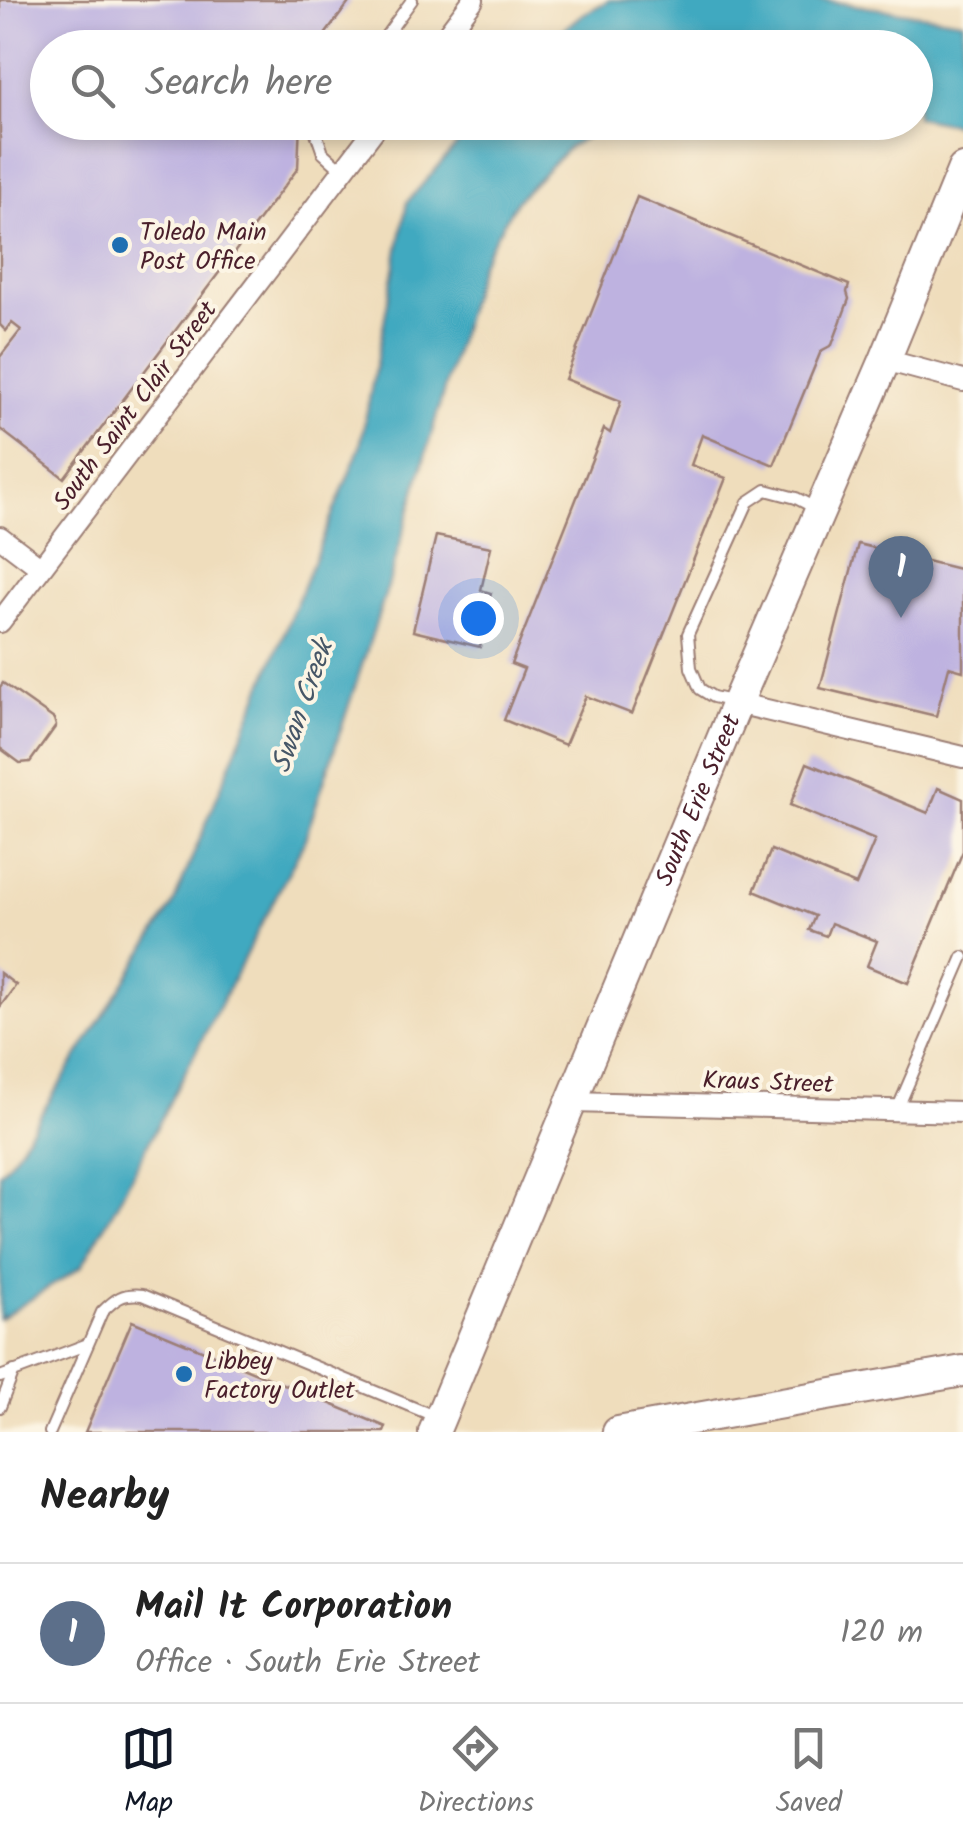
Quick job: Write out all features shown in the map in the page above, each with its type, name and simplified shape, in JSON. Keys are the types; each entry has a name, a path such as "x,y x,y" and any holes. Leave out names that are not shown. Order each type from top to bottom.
{"street":[{"path":"450,30 473,0"},
{"name":"South Saint Clair Street","path":"0,622 366,140"},
{"name":"South Erie Street","path":"437,1425 961,173"},
{"path":"885,360 963,381"},
{"path":"0,537 41,568"},
{"path":"737,702 963,757"},
{"name":"Kraus Street","path":"572,1102 963,1112"},
{"path":"618,1432 963,1371"}],"lane":[{"path":"390,30 412,0"},
{"path":"318,140 323,153 343,171"},
{"path":"737,702 713,697 700,689 691,668 688,634 748,502 766,490 796,498 820,511"},
{"path":"897,1110 963,957"},
{"path":"50,1432 102,1312 127,1293 142,1295 437,1425"},
{"path":"0,1377 88,1344"},
{"path":"0,1407 14,1372"}],"water":[{"path":"610,0 821,0 963,21 963,126 933,120 933,30 563,30"},
{"name":"Swan Creek","path":"461,140 581,140 568,148 517,200 480,264 388,586 304,842 81,1267 0,1319 0,1173 172,907 360,447 407,202"}],"building":[{"name":"Toledo Main Post Office","path":"0,0 351,0 328,30 30,30 30,140 299,140 298,168 64,478 0,429 0,357 21,330 12,323 6,331 0,325"},
{"path":"637,197 849,285 849,299 832,345 821,351 774,465 702,435 691,465 726,478 632,714 586,696 565,745 504,720 524,669 511,664 604,429 610,433 621,401 565,379"},
{"path":"436,536 491,547 481,590 491,593 480,647 413,631"},
{"path":"858,544 963,570 963,671 949,667 936,716 820,688"},
{"path":"3,683 54,719 56,726 30,762 20,763 0,748"},
{"path":"807,763 928,813 938,788 963,799 963,851 908,983 867,966 877,941 831,923 826,936 809,930 815,916 754,891 771,850 856,885 875,840 790,805"},
{"path":"0,973 16,985 0,1007"},
{"name":"Libbey Factory Outlet","path":"132,1321 386,1427 384,1432 85,1432"}],"place":[{"name":"Toledo Main Post Office","path":"120,245"},
{"name":"Mail It Corporation","path":"901,618"},
{"name":"Libbey Factory Outlet","path":"184,1374"}]}
